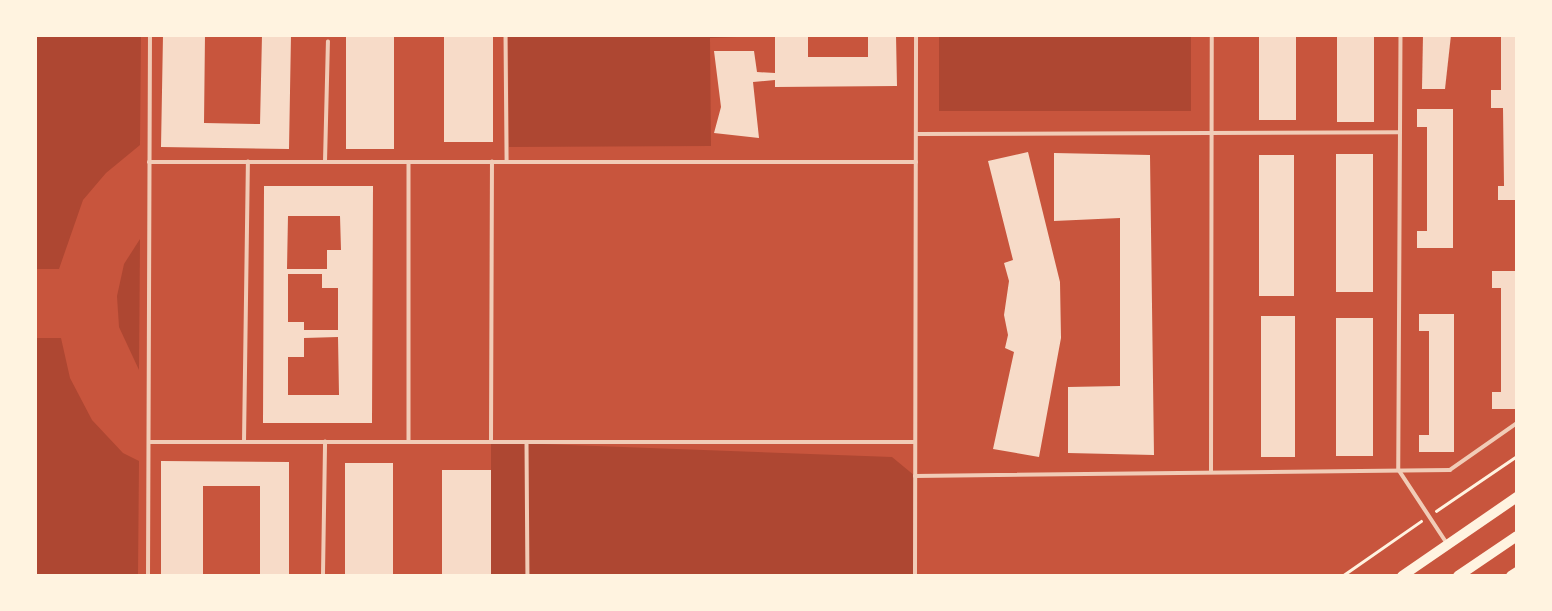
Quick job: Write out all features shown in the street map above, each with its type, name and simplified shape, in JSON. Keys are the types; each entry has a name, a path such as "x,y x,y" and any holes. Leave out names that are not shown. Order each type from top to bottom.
{"main road":[{"path":"1402,576 1517,497"},
{"path":"1458,576 1517,536"},
{"path":"1511,576 1517,572"}],"lane":[{"path":"148,576 150,35"},
{"path":"506,35 507,162"},
{"path":"915,576 916,35"},
{"path":"1211,472 1212,35"},
{"path":"1401,35 1399,470 1448,544"},
{"path":"325,162 328,42"},
{"path":"916,134 1400,132"},
{"path":"149,162 916,162"},
{"path":"244,442 248,162"},
{"path":"409,162 409,442"},
{"path":"491,442 492,162"},
{"path":"915,476 1450,470 1517,423"},
{"path":"149,442 915,442"},
{"path":"323,574 325,442"},
{"path":"527,442 528,576"}],"shaded area":[{"path":"35,35 141,35 140,145 106,173 83,200 59,269 35,269"},
{"path":"508,35 766,36 710,38 711,146 509,147"},
{"path":"939,35 1191,35 1191,111 939,111"},
{"path":"140,239 139,370 119,327 117,296 124,264"},
{"path":"35,338 61,338 70,378 92,420 123,453 139,461 138,576 35,576"},
{"path":"491,442 892,457 915,476 915,576 491,576"}],"building":[{"path":"163,35 205,35 204,123 260,124 262,35 291,35 289,149 161,147"},
{"path":"346,35 394,35 394,149 346,149"},
{"path":"444,35 493,35 493,142 444,142"},
{"path":"775,35 808,35 808,57 868,57 868,35 896,35 897,86 775,87 775,80 753,82 759,138 714,133 721,107 714,51 754,51 757,72 775,73"},
{"path":"1259,35 1296,35 1296,120 1259,120"},
{"path":"1337,35 1374,35 1374,122 1337,122"},
{"path":"1423,35 1451,35 1445,89 1422,89"},
{"path":"1501,35 1517,35 1517,200 1498,200 1498,186 1504,186 1503,108 1491,108 1491,90 1501,90"},
{"path":"1417,109 1453,109 1453,248 1417,248 1417,231 1427,231 1427,127 1417,127"},
{"path":"1028,152 1060,282 1061,338 1039,457 993,449 1014,352 1005,348 1008,335 1004,315 1009,281 1004,263 1013,260 988,161"},
{"path":"1054,153 1150,155 1154,455 1068,453 1068,387 1120,386 1120,218 1054,221"},
{"path":"1336,154 1373,154 1373,292 1336,292"},
{"path":"1259,155 1294,155 1294,296 1259,296"},
{"path":"264,186 373,186 372,423 263,423","holes":["288,216 340,216 341,250 327,250 327,269 287,269","288,274 322,274 322,288 338,288 338,330 304,330 304,322 288,322","338,337 339,395 288,395 288,357 304,357 304,338"]},
{"path":"1492,271 1517,271 1517,409 1492,409 1492,392 1501,392 1501,288 1492,288"},
{"path":"1419,314 1454,314 1454,452 1419,452 1419,435 1429,435 1429,331 1419,331"},
{"path":"1261,316 1295,316 1295,457 1261,457"},
{"path":"1336,318 1373,318 1373,456 1336,456"},
{"path":"161,461 289,462 289,576 260,576 260,486 203,486 203,576 161,576"},
{"path":"345,463 393,463 393,576 345,576"},
{"path":"442,470 491,470 491,576 442,576"}]}
